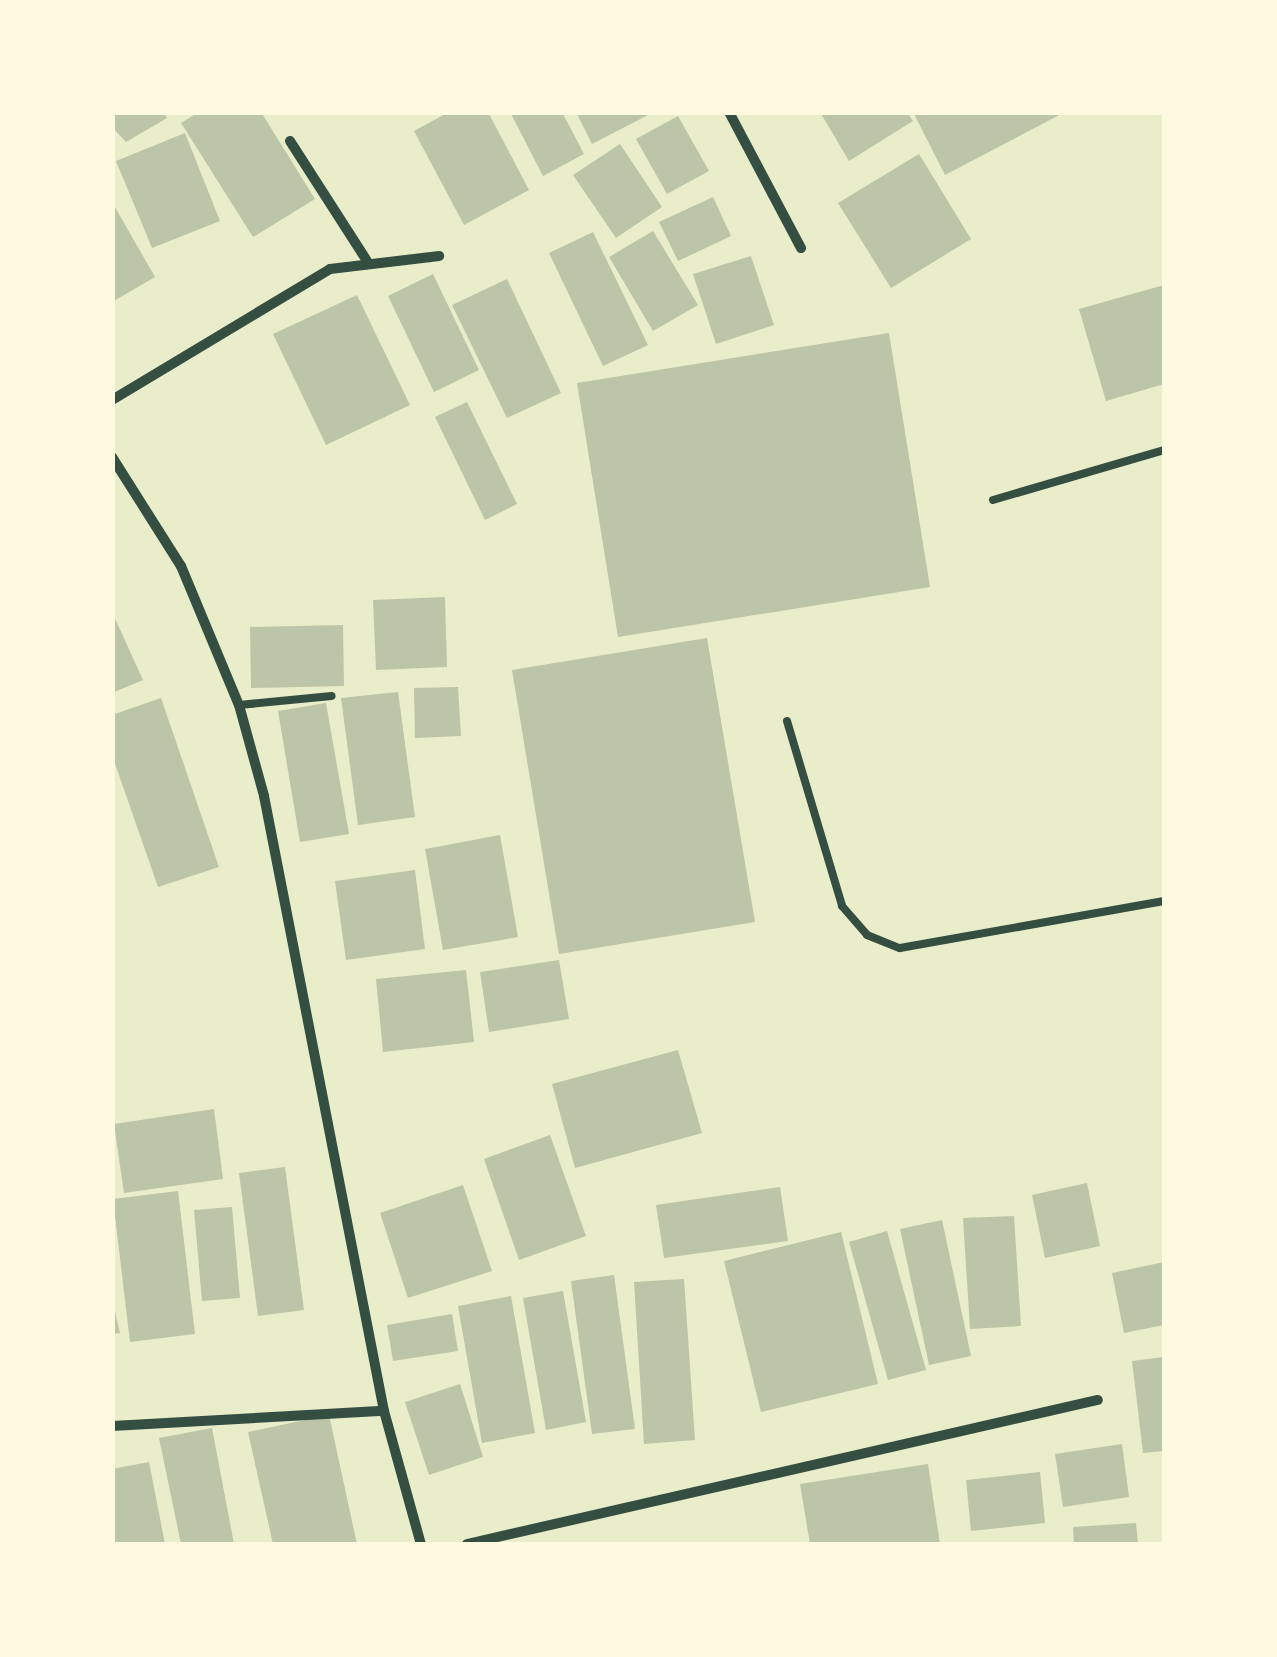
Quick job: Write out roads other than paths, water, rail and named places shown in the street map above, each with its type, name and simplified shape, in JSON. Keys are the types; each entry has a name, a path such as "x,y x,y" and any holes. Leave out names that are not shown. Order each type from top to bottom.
{"street":[{"path":"728,112 801,248"},
{"path":"290,141 367,261"},
{"path":"112,400 330,269 367,261 439,256"},
{"path":"112,457 181,566 239,705 264,796 384,1411 421,1544"},
{"path":"467,1544 1098,1400"},
{"path":"112,1426 384,1411"}],"lane":[{"path":"993,500 1164,450"},
{"path":"239,705 332,696"},
{"path":"787,721 842,906 867,935 900,948 1164,902"}]}
